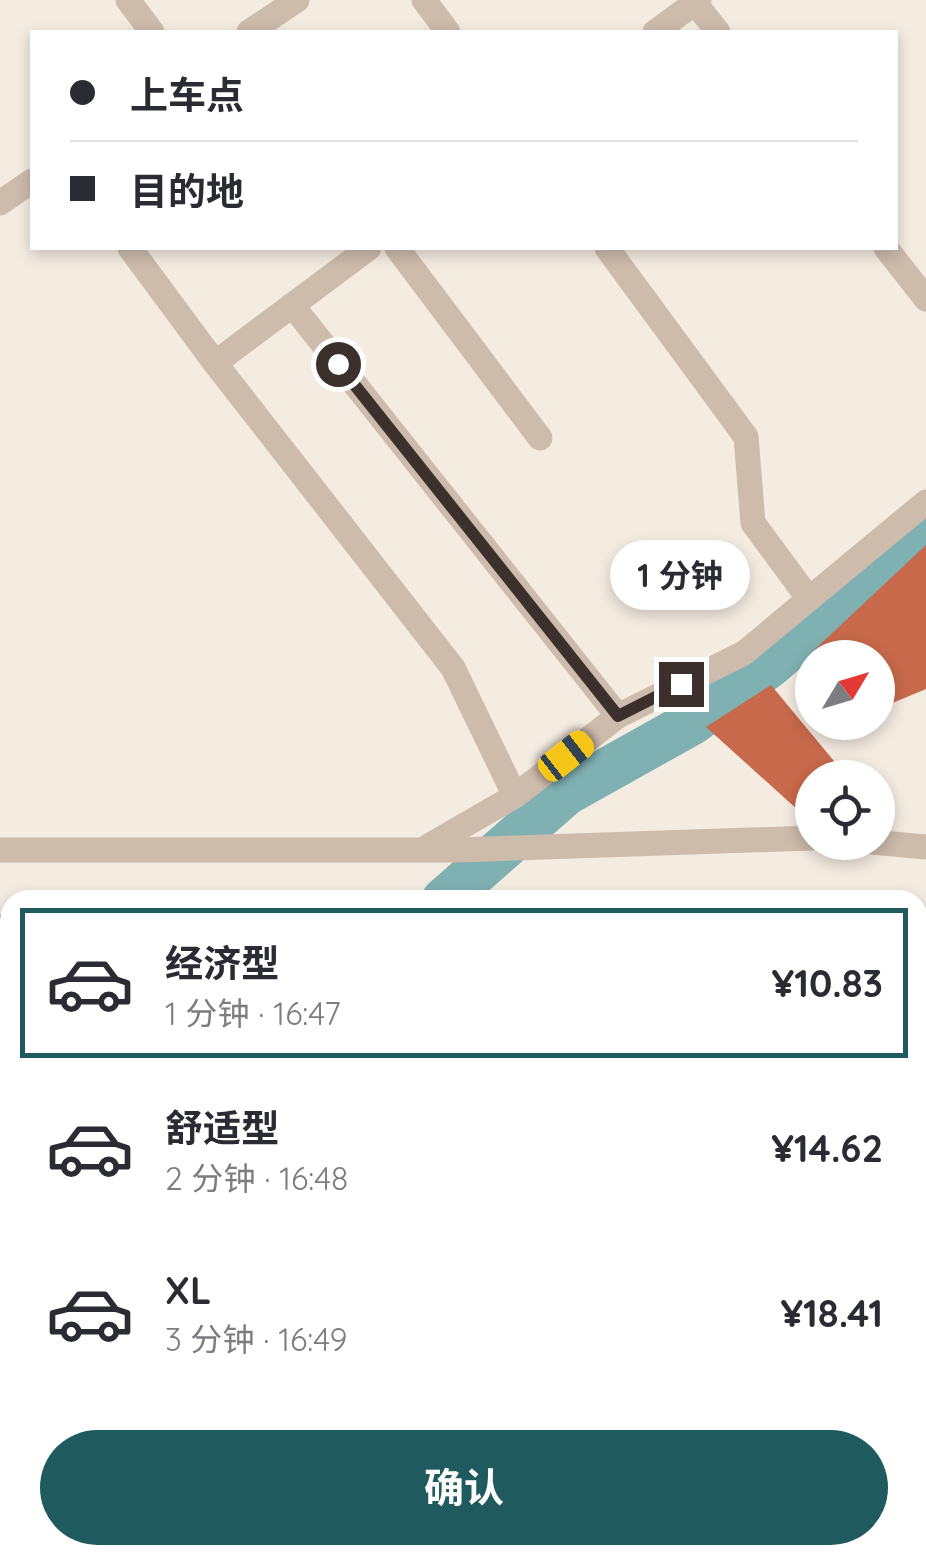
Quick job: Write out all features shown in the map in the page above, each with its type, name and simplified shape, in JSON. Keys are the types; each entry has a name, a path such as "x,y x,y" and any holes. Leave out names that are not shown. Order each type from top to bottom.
{"street":[{"path":"128,0 150,30"},
{"path":"255,30 296,0"},
{"path":"424,0 446,30"},
{"path":"657,30 685,4 716,30"},
{"path":"0,203 30,182"},
{"path":"131,250 453,668 515,796"},
{"path":"215,363 365,250"},
{"path":"399,250 540,438"},
{"path":"609,250 746,438 752,522 809,598"},
{"path":"888,250 926,299"},
{"path":"292,305 618,716"},
{"path":"427,848 515,796 618,716 744,653 926,502"},
{"path":"0,850 455,850 795,839"},
{"path":"895,844 926,847"}],"building":[{"path":"926,545 926,689 895,702 895,640 825,640"},
{"path":"771,685 795,714 795,740 817,740 833,760 795,760 795,807 706,727"}],"waterway":[{"path":"455,890 566,793 693,722 770,665 926,529"}],"route":[{"path":"338,364 618,716 681,684"}]}
